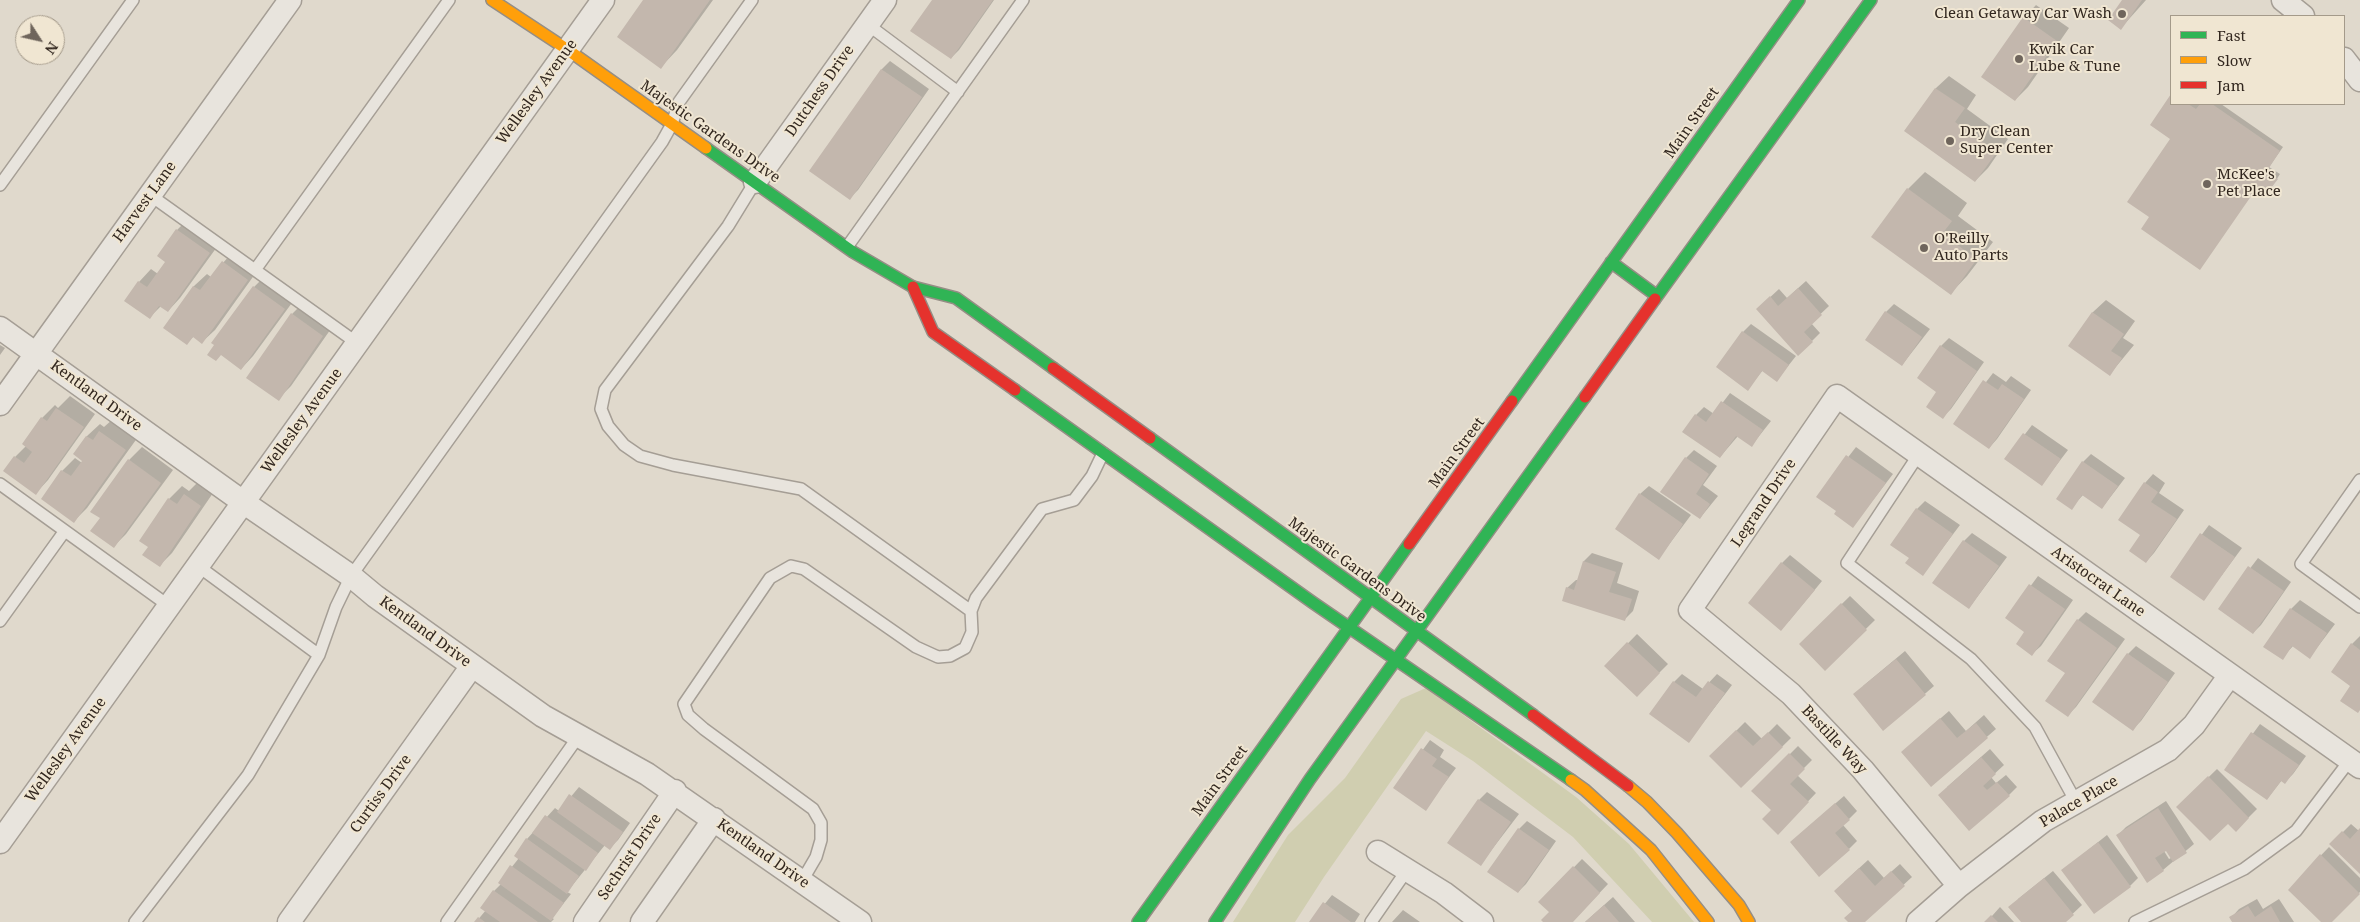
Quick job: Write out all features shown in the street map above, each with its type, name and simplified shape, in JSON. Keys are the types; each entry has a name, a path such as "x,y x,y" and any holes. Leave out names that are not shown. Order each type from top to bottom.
{"street":[{"name":"Harvest Lane","path":"0,404 290,0"},
{"name":"Majestic Gardens Drive","path":"492,0 568,50 847,247 913,287 956,298 1123,426 1370,599 1611,772 1646,802 1677,834 1733,898 1749,922"},
{"name":"Wellesley Avenue","path":"0,842 603,0"},
{"name":"Dutchess Drive","path":"755,182 884,0"},
{"name":"Main Street","path":"1138,922 1799,0"},
{"path":"1215,922 1310,779 1871,0"},
{"path":"2283,0 2302,15"},
{"path":"2345,60 2360,80"},
{"path":"1611,262 1657,296"},
{"path":"913,287 933,332 1106,449 1350,627 1585,790 1651,850 1708,922"},
{"name":"Kentland Drive","path":"0,328 351,576 375,596 543,716 578,737 634,766 675,792 860,922"},
{"name":"Aristocrat Lane","path":"1837,396 2355,764"},
{"name":"Legrand Drive","path":"1690,610 1837,396"},
{"name":"Bastille Way","path":"1690,610 1791,694 1863,770 1959,886"},
{"name":"Curtiss Drive","path":"289,922 472,666"},
{"name":"Palace Place","path":"1918,922 1959,886 2043,821 2168,750 2194,725 2230,675"},
{"name":"Sechrist Drive","path":"591,920 675,792"},
{"path":"642,922 714,819"},
{"path":"1378,852 1444,893 1482,922"}],"lane":[{"path":"0,185 134,0"},
{"path":"255,270 449,0"},
{"path":"135,922 248,775 319,655 336,607 351,576 662,142 672,124 679,102 752,0"},
{"path":"847,247 1023,0"},
{"path":"867,24 958,92"},
{"path":"755,182 728,226 605,390 601,409 608,426 624,444 640,456 673,465 801,489 971,611"},
{"path":"150,195 357,344"},
{"path":"802,881 816,857 821,840 821,823 813,809 704,729 688,715 684,704 770,578 780,570 791,566 804,569 916,647 938,657 950,656 965,648 972,632 971,611 976,598 1042,509 1074,500 1092,476 1106,449"},
{"path":"1919,454 1847,563 1971,659 2034,727 2076,802"},
{"path":"2360,480 2301,564 2360,607"},
{"path":"0,484 169,606"},
{"path":"0,621 64,532"},
{"path":"198,566 319,655"},
{"path":"447,922 578,737"},
{"path":"2135,922 2244,868 2296,831 2355,764"},
{"path":"1370,922 1407,870"}],"shaded area":[{"path":"1426,688 1576,797 1629,844 1694,922 1652,922 1573,837 1473,761 1426,731 1324,877 1295,922 1233,922 1288,835 1345,778 1401,699"}],"building":[{"path":"643,0 710,0 661,69 617,37"},
{"path":"932,0 993,0 951,59 910,31"},
{"name":"Clean Getaway Car Wash","path":"2122,0 2142,0 2121,30 2108,20"},
{"name":"Kwik Car Lube & Tune","path":"2023,17 2057,41 2015,101 1981,77"},
{"path":"881,69 922,97 850,200 809,171"},
{"name":"Dry Clean Super Center","path":"1935,88 1965,108 1955,122 1997,152 1975,182 1904,131"},
{"name":"McKee's Pet Place","path":"2170,95 2170,105 2190,105 2196,109 2199,105 2213,105 2280,151 2267,171 2278,179 2265,196 2256,189 2200,270 2141,229 2149,217 2127,202 2170,139 2150,125"},
{"name":"O'Reilly Auto Parts","path":"1907,188 1952,221 1942,234 1977,259 1951,295 1871,237"},
{"path":"176,229 210,253 168,312 159,306 150,319 124,301 138,281 147,287 165,262 157,256"},
{"path":"222,261 248,280 202,344 193,337 187,345 163,328 193,286 200,290"},
{"path":"253,286 285,309 241,370 221,355 216,361 207,355 214,345 211,343"},
{"path":"1798,288 1822,315 1804,332 1813,342 1798,356 1756,309 1770,296 1778,306"},
{"path":"1885,311 1922,337 1902,366 1865,340"},
{"path":"2092,312 2124,334 2111,351 2122,358 2110,376 2068,346"},
{"path":"291,313 323,336 279,401 246,378"},
{"path":"1742,331 1789,365 1777,382 1762,371 1748,391 1716,367"},
{"path":"1940,345 1977,371 1943,419 1926,407 1936,392 1917,378"},
{"path":"1983,380 1998,390 2002,384 2024,399 1989,449 1953,424"},
{"path":"1721,401 1763,430 1752,447 1736,436 1720,458 1682,432 1695,414 1706,422"},
{"path":"56,408 84,427 36,495 3,471 14,456 24,463 32,452 22,444 41,417 47,421"},
{"path":"99,431 126,450 74,523 41,499 61,470 71,476 82,461 73,454 86,436 93,440"},
{"path":"2023,433 2061,459 2042,486 2004,459"},
{"path":"1846,455 1886,483 1853,528 1834,514 1836,511 1816,497"},
{"path":"1685,457 1709,474 1696,494 1710,504 1700,519 1660,492"},
{"path":"128,459 161,483 114,548 90,531 100,518 90,512"},
{"path":"2082,461 2118,486 2102,509 2082,495 2072,510 2056,499"},
{"path":"2144,482 2158,492 2151,502 2177,519 2146,563 2129,551 2140,535 2118,520"},
{"path":"1639,493 1683,524 1659,560 1615,529"},
{"path":"184,494 201,506 160,567 142,555 148,547 139,541 168,498 177,504"},
{"path":"1916,508 1953,534 1923,576 1905,563 1909,558 1890,545"},
{"path":"2200,533 2235,557 2204,601 2170,577"},
{"path":"1963,540 1999,566 1969,609 1932,583"},
{"path":"1583,561 1616,572 1609,592 1632,599 1625,621 1562,601 1566,587 1574,590"},
{"path":"1781,562 1815,590 1781,631 1748,603"},
{"path":"2248,566 2284,591 2253,634 2218,609"},
{"path":"2029,584 2065,609 2032,656 2016,644 2024,632 2005,618"},
{"path":"1841,603 1867,630 1825,671 1799,644"},
{"path":"2290,608 2327,633 2310,659 2292,646 2283,660 2263,647"},
{"path":"2077,619 2117,648 2068,717 2045,701 2065,673 2047,661"},
{"path":"1627,642 1660,673 1637,697 1604,666"},
{"path":"2351,643 2360,650 2360,710 2358,713 2340,701 2350,686 2331,672"},
{"path":"2127,653 2168,682 2133,731 2092,702"},
{"path":"1896,659 1926,695 1883,731 1853,694"},
{"path":"1673,681 1696,697 1708,681 1725,693 1689,743 1649,714"},
{"path":"1940,718 1957,738 1976,723 1988,738 1931,787 1901,752"},
{"path":"1736,730 1753,746 1768,732 1783,747 1741,788 1709,756"},
{"path":"2251,732 2299,765 2285,784 2281,781 2267,800 2224,770"},
{"path":"1421,748 1437,759 1432,766 1449,777 1426,811 1393,788"},
{"path":"1789,753 1805,769 1790,784 1809,802 1778,835 1762,819 1771,810 1751,791"},
{"path":"1981,757 1996,774 1983,786 1987,790 1997,782 2010,796 1969,831 1938,795"},
{"path":"2208,776 2249,818 2236,832 2228,824 2210,841 2176,807"},
{"path":"569,794 623,832 610,850 557,812"},
{"path":"1478,799 1511,822 1481,866 1447,843"},
{"path":"1835,803 1850,820 1835,833 1850,850 1819,877 1790,842"},
{"path":"2158,808 2187,853 2173,862 2166,851 2155,858 2164,871 2147,883 2116,835"},
{"path":"545,815 598,853 586,871 532,833"},
{"path":"1518,828 1549,850 1518,893 1487,872"},
{"path":"2360,828 2360,874 2329,844 2342,831 2350,839"},
{"path":"526,838 579,876 567,894 514,856"},
{"path":"2098,842 2131,887 2094,914 2061,870"},
{"path":"2320,854 2360,894 2332,922 2321,922 2288,890"},
{"path":"510,865 564,903 551,921 498,883"},
{"path":"1573,866 1600,893 1573,922 1543,922 1541,920 1549,912 1538,902"},
{"path":"1859,868 1875,886 1891,871 1905,886 1865,922 1848,922 1844,918 1852,911 1834,891"},
{"path":"2044,878 2074,915 2066,922 2021,922 2008,907"},
{"path":"493,890 538,922 500,922 480,908"},
{"path":"1323,902 1351,922 1309,922"},
{"path":"1604,905 1619,922 1585,922"},
{"path":"2248,906 2255,917 2271,906 2280,922 2232,922 2229,917"},
{"path":"1991,915 1998,922 1984,922"},
{"path":"478,917 485,922 474,922"}],"traffic: fast":[{"path":"1512,401 1799,0"},
{"path":"1655,299 1871,0"},
{"path":"706,148 853,252 913,287 956,298 1053,368"},
{"path":"1611,262 1657,296"},
{"path":"1015,390 1312,602 1571,780"},
{"path":"1215,922 1310,779 1585,397"},
{"path":"1150,438 1533,715"},
{"path":"1138,922 1409,544"}],"traffic: slow":[{"path":"492,0 568,50 706,148"},
{"path":"1571,780 1585,790 1651,850 1708,922"},
{"path":"1628,786 1647,802 1677,833 1739,905 1749,922"}],"traffic: jam":[{"path":"913,287 933,332 1015,390"},
{"path":"1585,397 1655,299"},
{"path":"1053,368 1150,438"},
{"path":"1409,544 1512,401"},
{"path":"1533,715 1628,786"}],"place":[{"name":"Clean Getaway Car Wash","path":"2122,14"},
{"name":"Kwik Car Lube & Tune","path":"2019,59"},
{"name":"Dry Clean Super Center","path":"1950,141"},
{"name":"McKee's Pet Place","path":"2207,184"},
{"name":"O'Reilly Auto Parts","path":"1924,248"}]}
